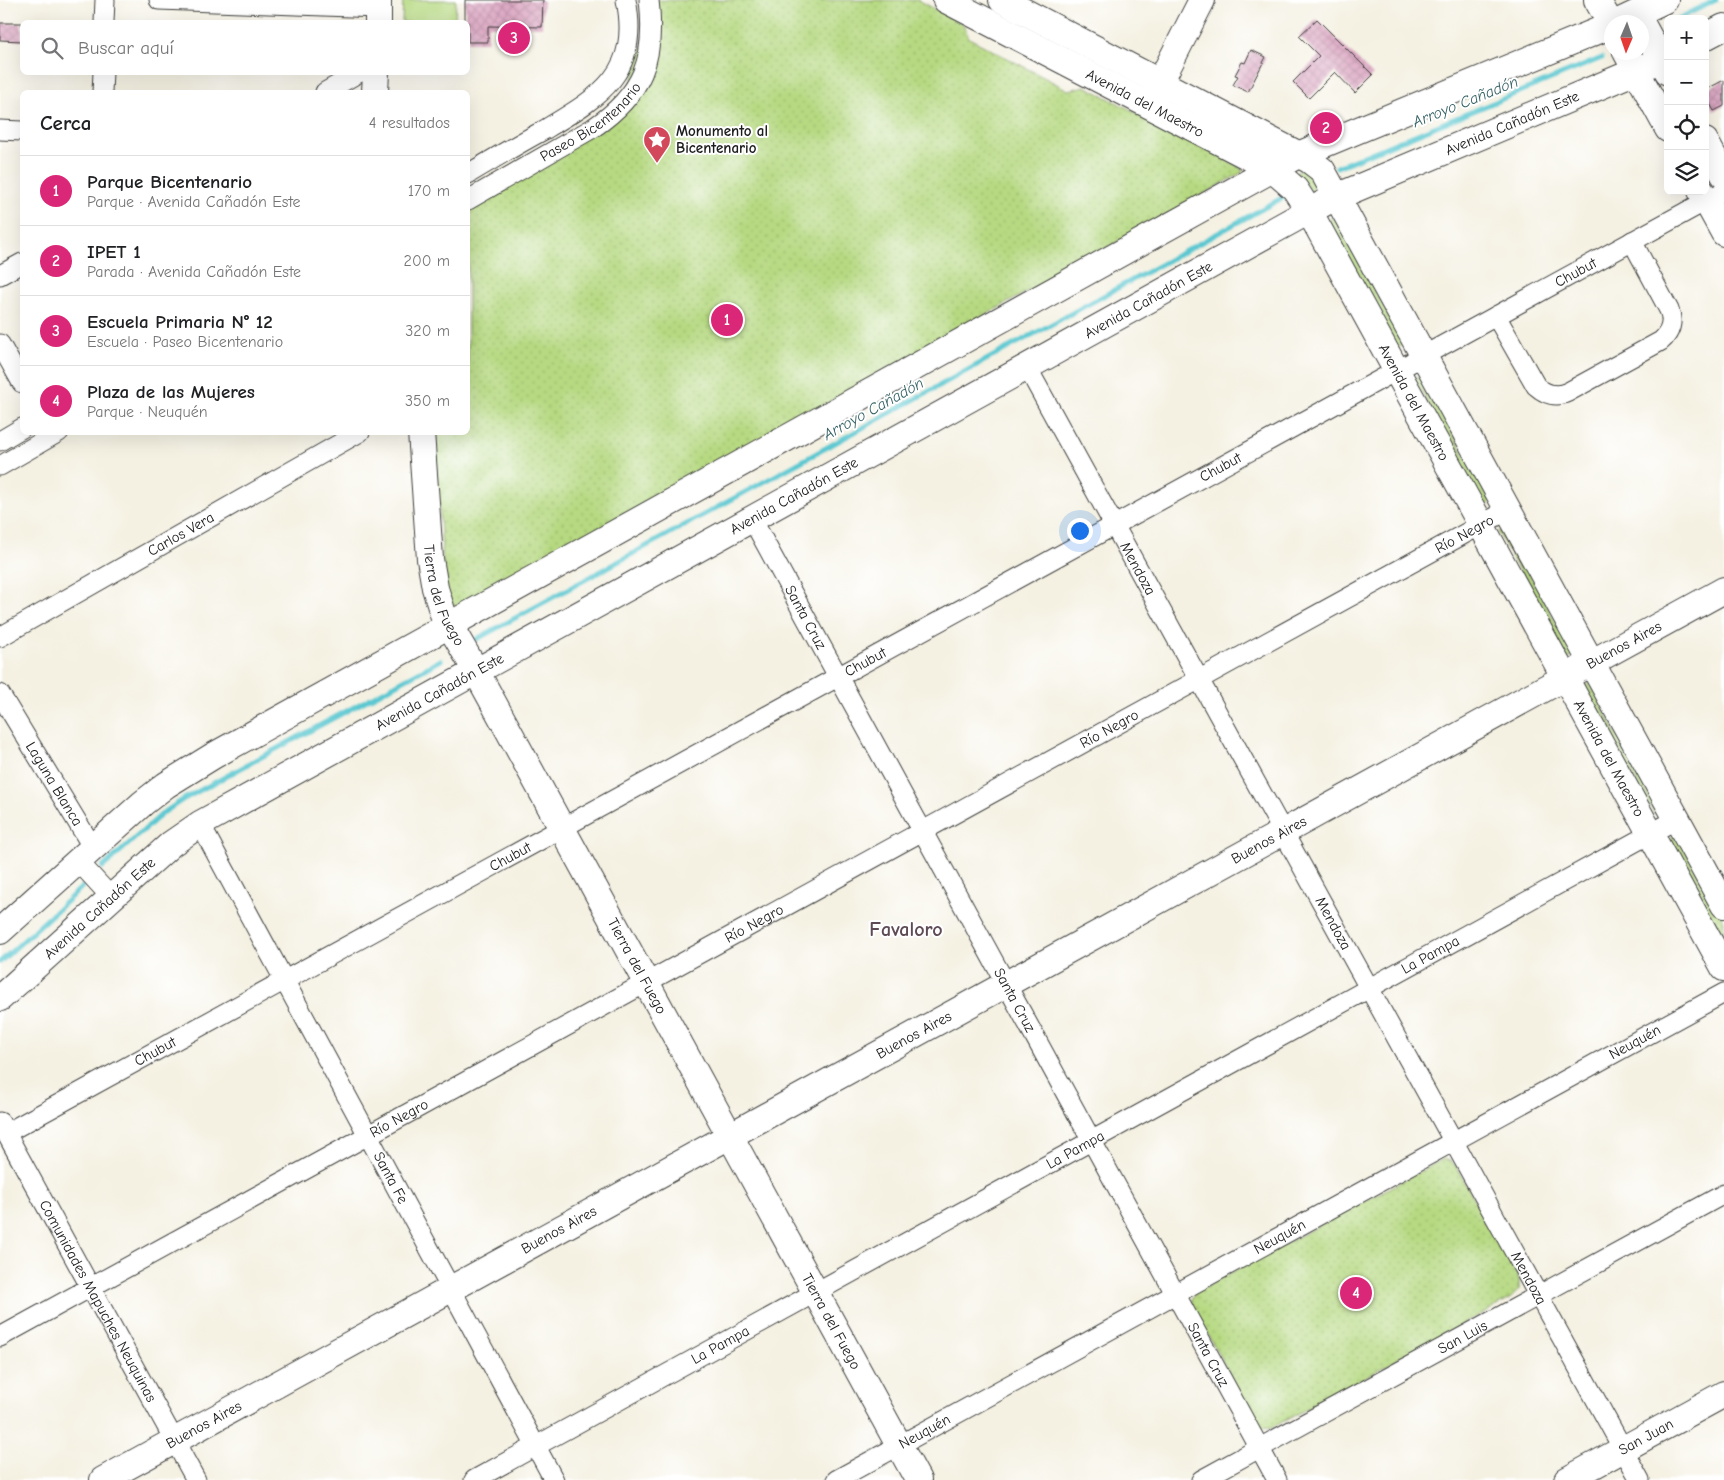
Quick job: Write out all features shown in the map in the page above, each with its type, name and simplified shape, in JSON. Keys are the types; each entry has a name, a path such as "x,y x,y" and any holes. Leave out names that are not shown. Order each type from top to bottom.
{"street":[{"path":"104,20 105,0"},
{"path":"159,0 378,10"},
{"name":"Paseo Bicentenario","path":"470,173 582,107 609,84 619,69 625,53 629,19 626,0"},
{"name":"Paseo Bicentenario","path":"470,199 593,128 623,103 635,88 644,70 650,51 652,33 650,0"},
{"name":"Avenida del Maestro","path":"946,0 1154,94 1298,154 1322,170 1724,905"},
{"name":"Avenida del Maestro","path":"1002,0 1272,169 1296,188 1724,968"},
{"path":"1154,94 1202,0"},
{"path":"1597,0 1605,15"},
{"path":"1637,15 1665,0"},
{"path":"1709,35 1724,28"},
{"path":"0,931 143,803 189,770 1298,154 1604,29"},
{"path":"1649,40 1664,61"},
{"path":"1631,62 1664,122"},
{"name":"Avenida Cañadón Este","path":"0,998 171,844 200,824 1309,211 1631,62 1664,62"},
{"path":"102,90 103,75"},
{"path":"328,90 355,75"},
{"path":"375,90 376,75"},
{"path":"0,130 20,131"},
{"path":"1709,148 1724,175"},
{"path":"1711,194 1724,233"},
{"name":"Chubut","path":"3,1127 284,980 1632,242 1711,194"},
{"path":"1496,316 1533,382 1540,389 1548,394 1559,395 1585,383 1661,341 1670,327 1672,318 1670,310 1632,242"},
{"path":"0,276 20,264"},
{"path":"0,344 20,379"},
{"name":"Mendoza","path":"1027,367 1640,1480"},
{"path":"0,441 20,429"},
{"path":"0,466 52,435"},
{"name":"Carlos Vera","path":"0,636 355,435"},
{"name":"Tierra del Fuego","path":"420,435 432,575 438,603 918,1480"},
{"name":"Río Negro","path":"0,1338 1508,510"},
{"name":"Santa Cruz","path":"752,519 1277,1480"},
{"name":"Buenos Aires","path":"103,1480 1724,590"},
{"name":"Laguna Blanca","path":"0,694 86,854 112,898"},
{"name":"La Pampa","path":"474,1480 1677,819"},
{"name":"Santa Fe","path":"200,824 554,1480"},
{"name":"Neuquén","path":"836,1480 1724,993"},
{"name":"Comunidades Mapuches Neuquinas","path":"3,1127 196,1480"},
{"name":"San Luis","path":"1201,1480 1724,1194"},
{"name":"San Juan","path":"1567,1480 1724,1394"}],"green space":[{"path":"403,0 456,0 455,20 402,20"},
{"path":"656,0 918,0 963,24 969,38 1068,90 1085,86 1240,167 1243,172 456,609 445,591 434,435 470,435 470,207 622,114"},
{"path":"1305,168 1319,189 1314,194 1296,174 1298,170"},
{"path":"1334,217 1404,343 1398,348 1328,220"},
{"path":"1421,376 1491,502 1484,506 1414,379"},
{"path":"1505,529 1574,655 1568,659 1498,532"},
{"path":"1590,683 1658,812 1654,814 1583,687"},
{"path":"1671,837 1680,840 1724,921 1724,952 1667,840"},
{"path":"1443,1159 1451,1161 1455,1165 1518,1276 1519,1290 1511,1298 1275,1426 1266,1428 1259,1425 1254,1420 1194,1309 1192,1300 1195,1293"}],"building":[{"path":"465,0 543,0 542,27 488,26 488,42 470,42 470,20 465,20"},
{"path":"1317,19 1373,75 1355,93 1335,72 1309,98 1293,82 1319,56 1299,36"},
{"path":"0,23 20,23 20,41 0,40"},
{"path":"1251,50 1266,57 1248,92 1233,85 1238,76 1235,75 1242,62 1245,63"},
{"path":"1724,80 1724,106 1714,111 1709,102 1709,88"}],"waterway":[{"name":"Arroyo Cañadón","path":"1686,15 1716,0"},
{"name":"Arroyo Cañadón","path":"1337,167 1602,58"},
{"name":"Arroyo Cañadón","path":"477,639 1282,198"},
{"path":"103,867 163,813 184,799 441,660"},
{"path":"0,962 82,887"}],"place":[{"name":"Escuela Primaria N° 12","path":"514,38"},
{"name":"IPET 1","path":"1326,128"},
{"name":"Monumento al Bicentenario","path":"657,164"},
{"name":"Parque Bicentenario","path":"727,320"},
{"name":"Plaza de las Mujeres","path":"1356,1293"}],"district":[{"name":"Favaloro","path":"906,929"}]}
